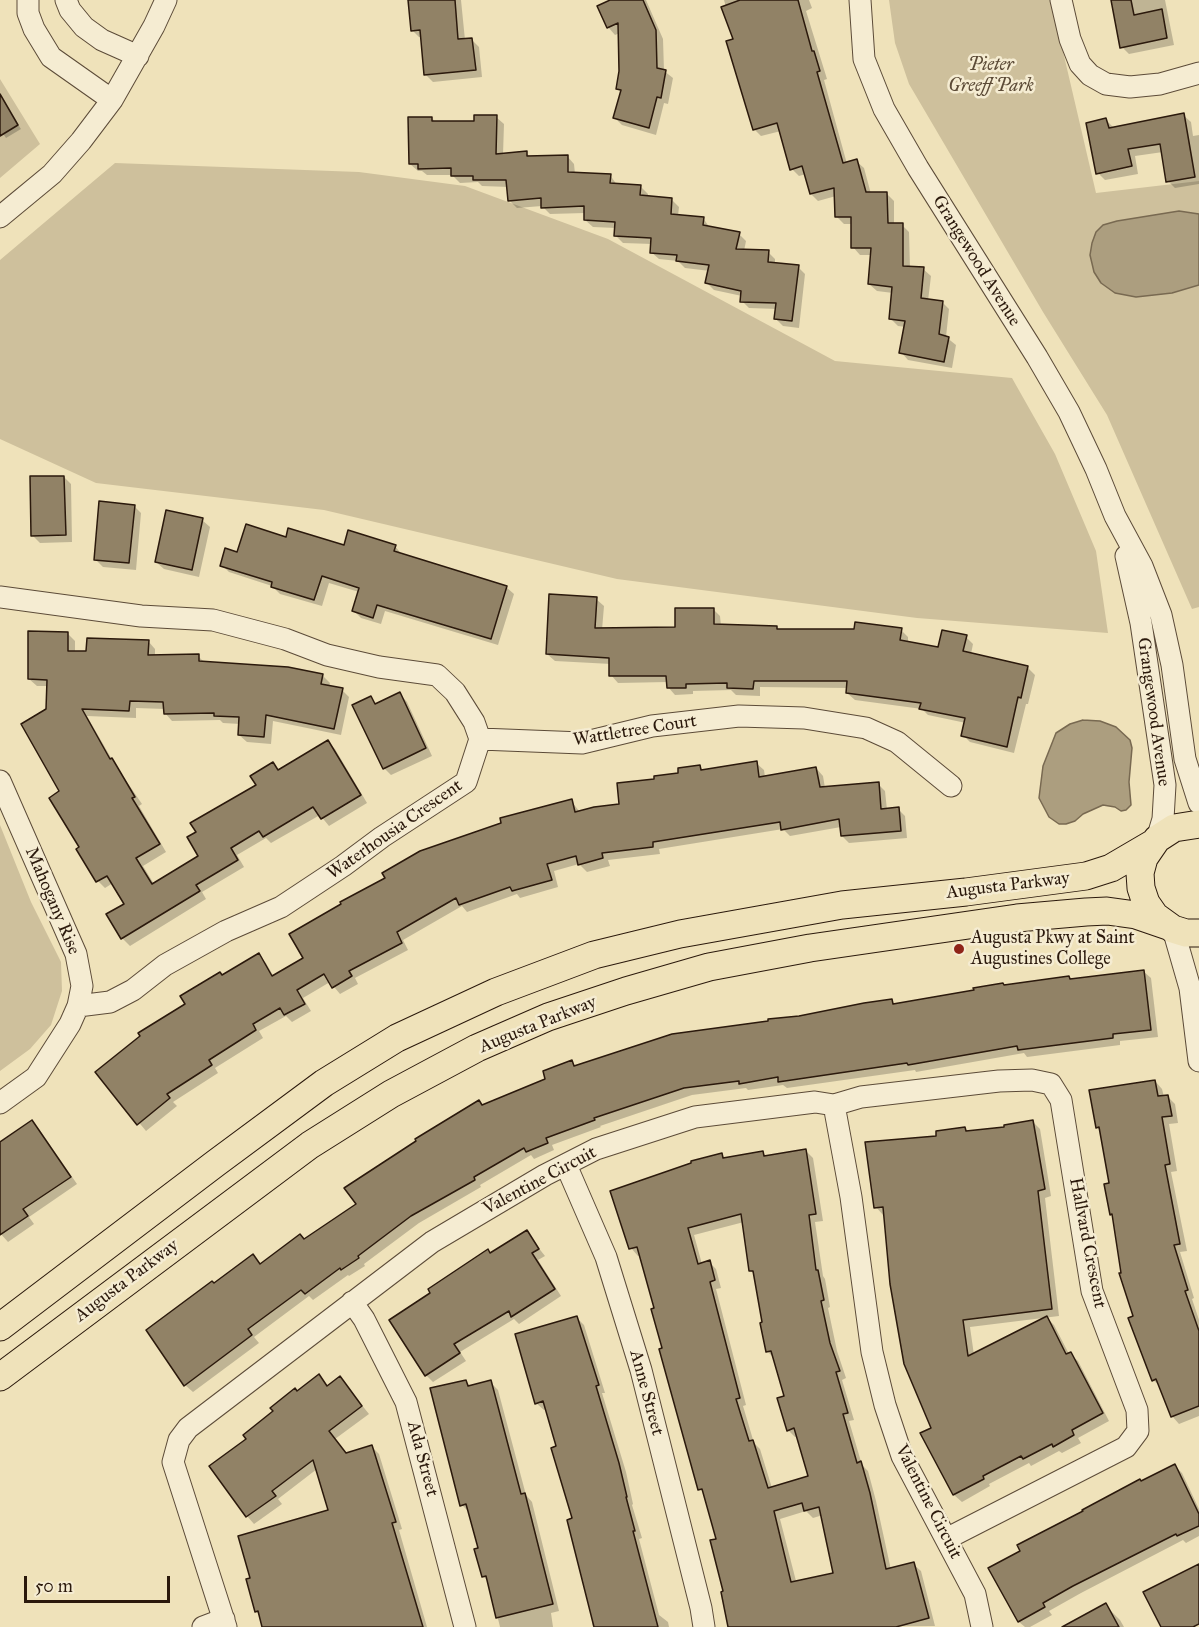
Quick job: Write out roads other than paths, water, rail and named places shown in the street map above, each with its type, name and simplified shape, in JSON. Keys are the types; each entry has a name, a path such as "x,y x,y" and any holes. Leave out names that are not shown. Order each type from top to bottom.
{"main road":[{"name":"Augusta Parkway","path":"0,1328 324,1083 397,1038 496,993 594,955 680,934 842,905 1077,877 1111,868 1174,828 1199,824"},
{"path":"1154,842 1144,858 1140,873 1141,888 1146,903 1155,916 1180,929"},
{"name":"Augusta Parkway","path":"0,1377 310,1145 390,1094 477,1048 548,1017 709,967 810,948 1017,918 1107,911 1136,915 1180,929"}],"street":[{"path":"28,0 28,13 34,29 51,57 112,100"},
{"path":"66,0 70,10 84,27 102,40 138,56"},
{"path":"0,217 52,174 81,141 112,100 138,56 166,0"},
{"name":"Grangewood Avenue","path":"860,0 864,58 884,109 1069,412 1115,516 1131,572 1141,623 1165,785 1163,819 1154,842"},
{"path":"1061,0 1070,39 1080,64 1090,75 1106,84 1130,87 1160,84 1199,73"},
{"name":"Grangewood Avenue","path":"1115,516 1142,566 1161,615 1172,665 1185,759 1199,803"},
{"path":"0,597 141,616 213,620 285,639 327,655 398,670 437,675 454,692 474,722 480,739"},
{"name":"Wattletree Court","path":"480,739 582,743 652,726 738,716 804,718 866,728 897,742 951,786"},
{"name":"Waterhousia Crescent","path":"78,1006 110,1002 165,965 226,931 281,907 343,866 382,837 466,782 480,739"},
{"name":"Mahogany Rise","path":"0,781 76,954 82,986 78,1006 70,1024 36,1077 0,1103"},
{"path":"1180,929 1199,1060"},
{"name":"Hallvard Crescent","path":"834,1106 861,1097 999,1081 1032,1080 1051,1084 1061,1100 1092,1291 1137,1410 1138,1431 1126,1447 946,1539"},
{"name":"Valentine Circuit","path":"225,1623 173,1462 179,1440 188,1428 432,1242 545,1174 596,1149 695,1117 815,1102 834,1106 850,1197 872,1352 885,1405 902,1456 975,1594 982,1627"},
{"name":"Anne Street","path":"566,1165 606,1257 641,1370 704,1627"},
{"name":"Ada Street","path":"352,1302 364,1319 406,1402 465,1627"},
{"path":"203,1627 225,1623"}],"place":[{"name":"Augusta Pkwy at Saint Augustines College","path":"959,949"}],"park label":[{"name":"Pieter Greeff Park","path":"991,76"}]}
